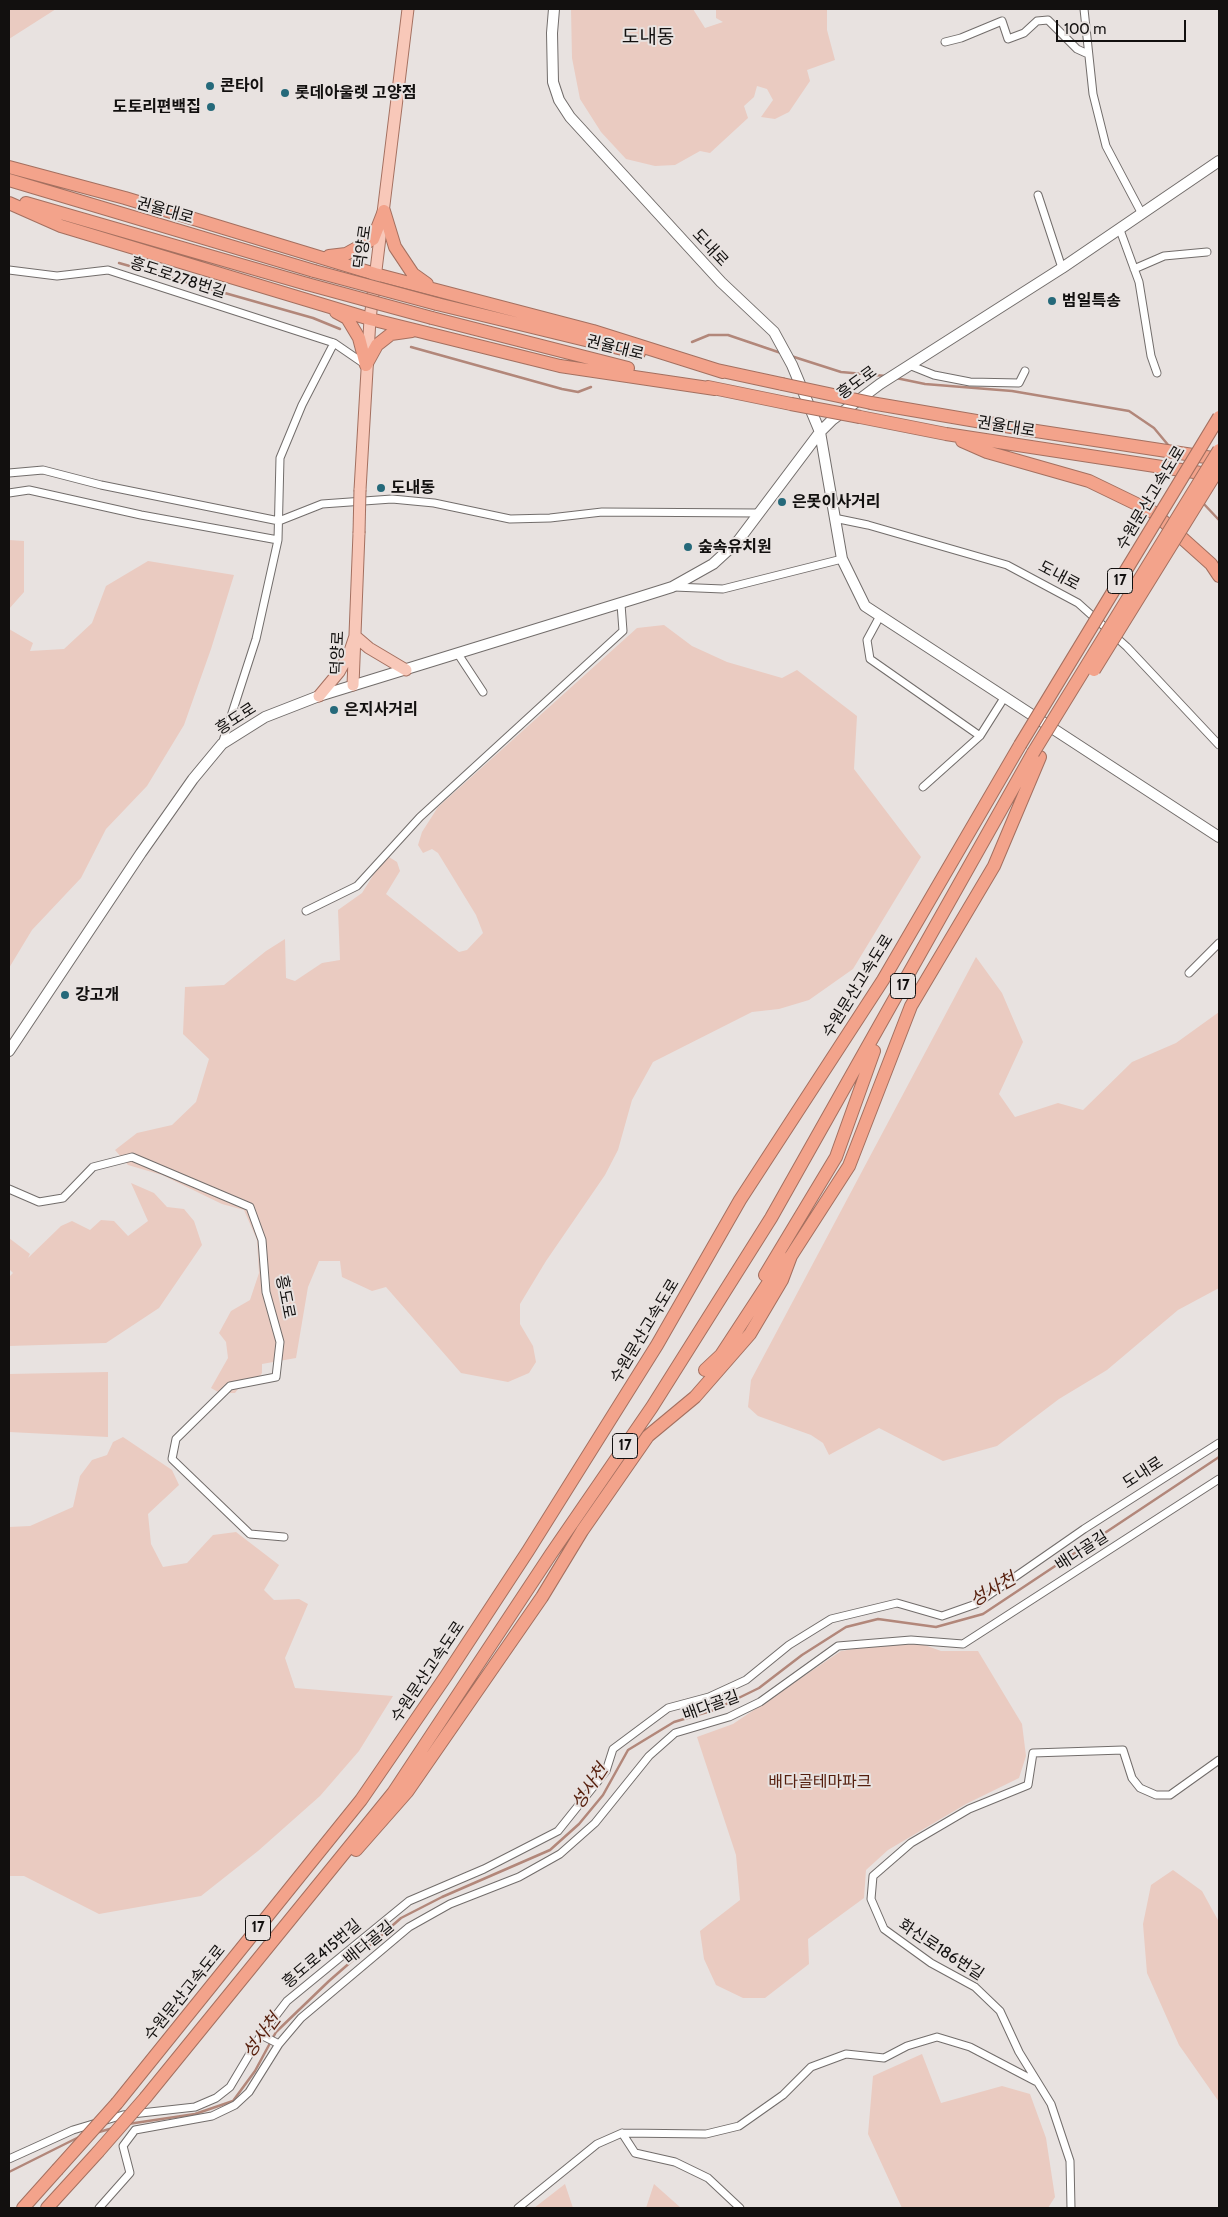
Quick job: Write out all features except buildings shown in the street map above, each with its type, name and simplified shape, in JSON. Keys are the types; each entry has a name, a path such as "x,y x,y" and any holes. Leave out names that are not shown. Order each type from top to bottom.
{"highway":[{"path":"9,167 125,198 325,257 375,274 593,331 723,372"},
{"name":"권율대로","path":"9,180 314,271 491,319 723,372 871,403 1144,449 1219,459"},
{"name":"권율대로","path":"9,198 432,318 715,389 946,434 1219,476"},
{"path":"9,203 61,226 370,319 560,366 715,389"},
{"path":"325,257 346,254 373,239 384,211"},
{"path":"384,211 395,247 413,274 435,290"},
{"path":"318,302 341,296 345,275 325,257"},
{"path":"419,330 401,313 406,292 435,290"},
{"path":"318,302 348,318 359,338 366,365"},
{"path":"366,365 377,345 391,334 419,330"},
{"name":"수원문산고속도로","path":"23,2208 117,2103 362,1800 396,1750 469,1640 657,1345 740,1200 883,980 1020,745 1219,418"},
{"path":"946,434 986,452 1090,481 1153,512 1211,564 1219,576"},
{"name":"수원문산고속도로","path":"47,2208 146,2096 314,1891 401,1780 668,1382 771,1218 1036,755 1219,450"},
{"path":"892,1006 836,1157 705,1370 721,1355 776,1271 791,1256 849,1166 911,1006 994,866 1036,755 1219,468"},
{"path":"314,1891 372,1834 406,1792 542,1597 582,1531 636,1451 648,1436 695,1397 750,1334 782,1280 791,1256"}],"main road":[{"name":"덕양로","path":"353,685 366,365 375,274 408,9"},
{"path":"319,696 339,672 349,654 355,636 369,648 406,670"}],"street":[{"name":"도내로","path":"554,9 552,34 554,82 559,100 570,117 721,282 774,332 792,365 820,432 842,559 865,606 1219,837"},
{"path":"1084,9 1093,94 1106,146 1142,214"},
{"path":"945,42 1002,21 1008,39 1024,34 1038,21 1048,20 1077,48 1088,54"},
{"name":"흥도로","path":"9,1051 141,853 193,779 222,744 265,717 319,696 672,587 713,564 738,541 820,432 880,384 1120,230 1219,161"},
{"path":"1038,195 1062,268"},
{"path":"1120,230 1139,282 1151,356 1157,373"},
{"path":"1134,269 1164,256 1207,252"},
{"name":"흥도로278번길","path":"9,270 57,276 108,270 334,343 366,365"},
{"path":"222,744 256,639 278,540 280,458 302,405 334,343"},
{"path":"907,367 934,375 970,382 1019,383 1025,371"},
{"path":"9,473 43,470 101,485 279,521 322,504 392,499 434,503 510,519 550,518 602,512 758,513"},
{"path":"9,493 29,490 278,540"},
{"name":"도내로","path":"834,518 868,525 909,539 1006,565 1078,603 1127,647 1219,744"},
{"path":"672,587 723,589 842,559"},
{"path":"306,911 357,886 420,817 623,631 620,604"},
{"path":"880,616 867,640 870,659 980,736"},
{"path":"458,654 483,692"},
{"path":"923,787 980,736 1004,698"},
{"path":"1189,973 1219,943"},
{"name":"흥도로","path":"9,1189 39,1202 63,1198 93,1167 132,1157 250,1207 262,1240 266,1292 280,1342 276,1377 230,1386 176,1439 172,1459 250,1534 284,1537"},
{"name":"도내로","path":"613,1749 668,1708 708,1697 746,1680 790,1645 832,1619 896,1602 942,1616 976,1604 1084,1530 1219,1443"},
{"name":"배다골길","path":"98,2208 130,2173 123,2146 135,2130 212,2116 235,2105 249,2092 277,2043 301,2018 409,1928 450,1904 519,1877 560,1854 595,1823 649,1756 675,1733 729,1718 760,1702 838,1646 911,1640 963,1644 1219,1479"},
{"name":"흥도로415번길","path":"9,2159 73,2130 106,2120 123,2115 195,2107 216,2098 230,2087 287,2001 409,1901 484,1869 558,1831 606,1771 613,1749"},
{"name":"화신로186번길","path":"1071,2208 1070,2160 1051,2104 1019,2052 1000,2011 975,1987 931,1963 884,1929 871,1899 873,1876 911,1843 969,1809 1028,1785 1034,1753 1122,1750 1132,1778 1140,1788 1156,1795 1170,1794 1219,1760"},
{"path":"263,2036 277,2043"},
{"path":"518,2208 597,2144 622,2133 706,2134 740,2126 782,2096 811,2067 846,2054 884,2058 907,2046 936,2037 970,2047 1036,2081"},
{"path":"622,2133 635,2153 675,2162 708,2178 740,2208"}],"green space":[{"path":"9,9 56,9 9,39"},
{"path":"571,9 693,9 705,28 723,22 716,18 716,9 827,9 827,30 835,60 807,70 810,81 789,112 775,119 761,117 773,100 767,89 757,86 754,97 744,106 748,118 710,153 700,151 675,165 655,166 626,159 601,132 580,99 572,58"},
{"path":"9,540 24,541 24,592 9,609"},
{"path":"148,561 234,575 211,649 184,725 147,786 106,829 81,878 32,930 9,968 9,629 33,643 30,651 64,649 92,623 106,586"},
{"path":"664,625 692,646 727,662 782,678 797,670 857,716 854,769 921,857 853,969 809,1000 779,1009 752,1012 653,1062 632,1100 618,1150 605,1175 546,1261 520,1304 520,1324 533,1346 536,1362 529,1373 508,1382 461,1373 386,1287 372,1291 342,1277 340,1261 319,1261 308,1287 296,1358 262,1364 262,1373 257,1380 244,1381 235,1393 220,1393 211,1388 228,1358 226,1342 219,1333 231,1311 250,1300 259,1273 257,1240 244,1210 222,1204 162,1175 128,1165 115,1150 137,1133 172,1125 196,1102 209,1059 183,1034 185,987 224,985 266,951 285,939 286,978 295,981 322,963 340,960 338,910 362,893 382,861 389,857 397,862 400,871 386,894 459,952 467,950 483,933 476,915 438,853 432,849 423,853 418,845 422,832 438,807 637,628"},
{"path":"976,957 1002,993 1023,1042 999,1094 1015,1117 1058,1103 1083,1110 1132,1062 1176,1043 1219,1012 1219,1288 1178,1310 1107,1370 1059,1399 997,1446 943,1461 879,1428 829,1455 823,1443 811,1435 758,1416 748,1407 751,1380"},
{"path":"131,1183 154,1193 167,1207 184,1209 194,1221 202,1245 159,1308 106,1343 9,1346 9,1277 13,1273 9,1269 9,1238 30,1254 28,1258 61,1226 72,1221 90,1230 101,1220 114,1221 128,1236 148,1221"},
{"path":"108,1372 108,1437 9,1432 9,1374"},
{"path":"123,1437 172,1470 179,1485 148,1514 151,1544 163,1567 187,1563 213,1535 236,1532 279,1565 264,1590 274,1600 299,1599 308,1604 285,1658 295,1688 393,1696 359,1751 320,1796 258,1851 201,1896 99,1914 24,1876 9,1876 9,1527 30,1526 73,1507 80,1476 92,1460 107,1455 113,1442"},
{"name":"배다골테마파크","path":"911,1640 941,1651 978,1651 1022,1724 1026,1756 1019,1778 966,1804 888,1850 866,1870 864,1898 808,1939 809,1964 765,1998 743,1998 716,1985 704,1959 700,1931 740,1900 736,1855 697,1737 733,1724 841,1651"},
{"path":"1173,1870 1202,1891 1219,1922 1219,2102 1179,2045 1147,1973 1143,1924 1151,1885"},
{"path":"922,2054 941,2103 1002,2086 1030,2094 1046,2138 1055,2197 1048,2208 902,2208 868,2134 873,2076"},
{"path":"565,2184 573,2208 534,2208"},
{"path":"654,2184 681,2208 646,2208"}],"waterway":[{"path":"119,263 313,318 340,329"},
{"path":"692,342 709,335 728,335 781,353"},
{"path":"411,347 562,389 578,392 591,387"},
{"path":"791,356 841,372 886,376"},
{"path":"896,378 925,384 1012,391 1129,411 1154,428 1169,446"},
{"path":"1202,502 1219,520"},
{"name":"성사천","path":"128,2124 195,2114 233,2101 255,2071 276,2032 329,1981 401,1918 442,1897 550,1850 579,1824 603,1795 628,1750 674,1722 714,1710 759,1688 802,1655 846,1627 878,1619 936,1627 983,1614 1219,1457"},
{"name":"성사천","path":"99,2132 113,2128"},
{"name":"성사천","path":"9,2172 81,2136"}],"place":[{"name":"콘타이","path":"210,86"},
{"name":"롯데아울렛 고양점","path":"285,93"},
{"name":"도토리편백집","path":"211,107"},
{"name":"범일특송","path":"1052,301"},
{"name":"도내동","path":"381,488"},
{"name":"은못이사거리","path":"782,502"},
{"name":"숲속유치원","path":"688,547"},
{"name":"은지사거리","path":"334,710"},
{"name":"강고개","path":"65,995"}],"district":[{"name":"도내동","path":"648,37"}]}
